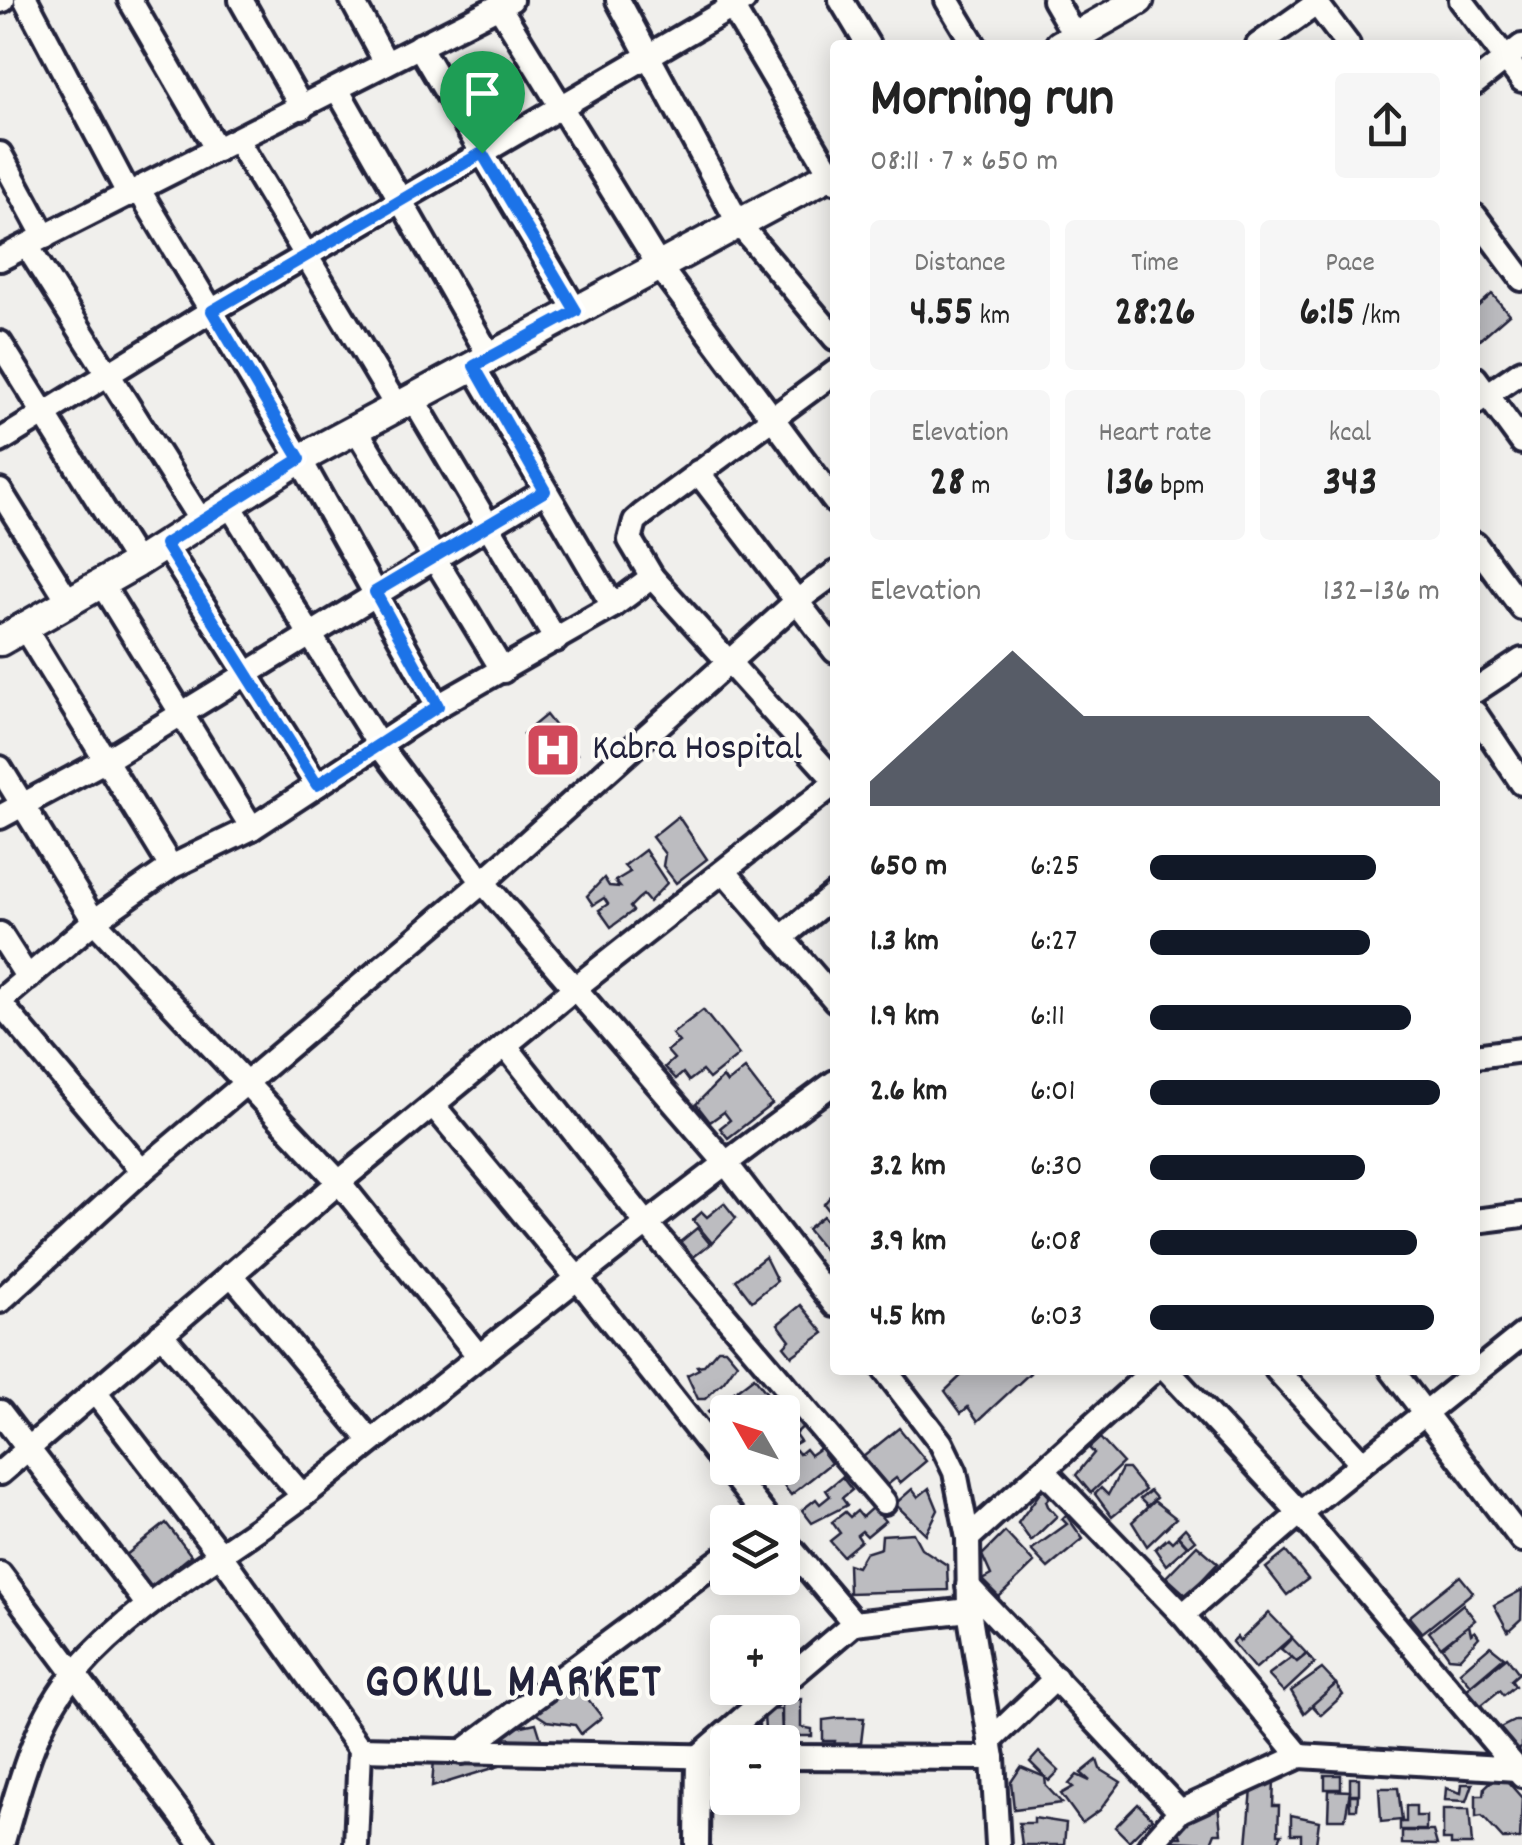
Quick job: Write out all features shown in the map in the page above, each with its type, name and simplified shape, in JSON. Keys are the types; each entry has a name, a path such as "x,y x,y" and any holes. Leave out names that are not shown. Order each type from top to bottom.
{"main road":[{"path":"1070,40 1139,0"},
{"path":"12,634 137,563 300,459 830,178"}],"street":[{"path":"26,0 134,192 212,311 300,459 438,706"},
{"path":"130,0 489,526 556,640"},
{"path":"241,0 302,108"},
{"path":"352,0 386,63"},
{"path":"618,0 739,224 830,332"},
{"path":"841,0 865,40"},
{"path":"947,0 971,40"},
{"path":"1054,0 1068,40"},
{"path":"1461,0 1514,52 1522,80"},
{"path":"0,440 734,2 830,171"},
{"path":"1265,40 1315,2 1344,40"},
{"path":"0,259 419,46 462,10 505,3 659,266 774,414 830,495"},
{"path":"419,46 576,311"},
{"path":"1480,79 1514,52"},
{"path":"337,89 402,200 545,491 614,606"},
{"path":"0,154 36,241 108,374 201,521"},
{"path":"1480,223 1522,279"},
{"path":"0,343 137,563"},
{"path":"1480,392 1522,371"},
{"path":"830,375 643,514 630,530 630,540 652,577 830,776"},
{"path":"1480,393 1522,442"},
{"path":"356,429 502,671"},
{"path":"698,472 830,644"},
{"path":"0,491 69,602"},
{"path":"0,817 106,760 308,632 545,491"},
{"path":"229,504 379,746 483,882 726,1162 830,1298"},
{"path":"165,544 317,785"},
{"path":"1480,551 1522,608"},
{"path":"142,1171 0,1002 94,922 172,867 252,828 438,706 614,606 652,577"},
{"path":"0,1301 142,1171 483,882 797,601 830,577"},
{"path":"102,583 252,828"},
{"path":"12,634 106,760 172,867"},
{"path":"1480,688 1522,660"},
{"path":"1480,720 1522,783"},
{"path":"0,768 94,922 339,1182 477,1354"},
{"path":"0,1473 339,1182 576,987 830,786"},
{"path":"724,871 830,994"},
{"path":"782,938 830,898"},
{"path":"0,934 28,978"},
{"path":"505,1045 648,1224 884,1502"},
{"path":"1480,1055 1522,1050"},
{"path":"2,1845 26,1766 56,1699 76,1671 148,1605 222,1557 303,1496 477,1354 830,1086"},
{"path":"433,1105 578,1279 757,1505"},
{"path":"1480,1220 1522,1215"},
{"path":"231,1274 371,1441"},
{"path":"161,1334 303,1496"},
{"path":"1480,1369 1522,1335"},
{"path":"889,1375 940,1443 956,1472 968,1538 969,1610 991,1749 998,1845"},
{"path":"968,1538 1149,1375"},
{"path":"1171,1375 1300,1512 1520,1772"},
{"path":"1281,1375 1362,1463"},
{"path":"1396,1375 1522,1540"},
{"path":"1183,1615 1300,1512 1472,1375"},
{"path":"94,1391 222,1557 360,1749 356,1845"},
{"path":"0,1412 148,1605"},
{"path":"1044,1471 1183,1615 1300,1756"},
{"path":"800,1559 854,1623"},
{"path":"462,1752 710,1567"},
{"path":"0,1574 203,1845"},
{"path":"968,1586 1180,1811"},
{"path":"800,1669 854,1623 969,1610"},
{"path":"800,1756 991,1749 1056,1678"},
{"path":"697,1845 698,1756 758,1705"},
{"path":"360,1749 710,1756"},
{"path":"1150,1845 1180,1811 1300,1756 1520,1772"}],"building":[{"path":"1492,294 1509,314 1480,339 1480,305"},
{"path":"546,715 577,754 554,773 523,734"},
{"path":"678,816 707,859 676,883 663,866 665,854 652,837"},
{"path":"645,850 667,883 649,902 643,895 630,907 633,911 611,927 599,910 608,904 604,898 593,905 587,896 604,878 609,886 620,887 615,881 630,872 624,866"},
{"path":"703,1010 739,1055 709,1079 702,1071 689,1081 683,1073 676,1079 665,1067 674,1059 667,1051 679,1042 672,1034"},
{"path":"745,1069 772,1104 728,1138 720,1128 730,1120 724,1112 710,1122 696,1104 723,1077 727,1083"},
{"path":"724,1203 736,1218 712,1243 693,1220 702,1212 707,1217"},
{"path":"823,1216 827,1221 830,1218 830,1257 807,1229"},
{"path":"697,1228 710,1244 691,1259 679,1243"},
{"path":"765,1257 777,1281 752,1301 736,1280"},
{"path":"801,1305 824,1333 792,1356 784,1346 790,1340 778,1324"},
{"path":"718,1349 725,1349 737,1363 705,1399 698,1399 687,1375 704,1365"},
{"path":"962,1375 1028,1375 978,1421 968,1407 961,1413 945,1391"},
{"path":"754,1377 768,1395 730,1395"},
{"path":"899,1428 926,1461 900,1483 896,1478 886,1486 863,1457"},
{"path":"1100,1438 1123,1463 1091,1493 1076,1475 1094,1453 1089,1448"},
{"path":"820,1448 831,1463 791,1495 783,1485 800,1485 800,1453 805,1449 810,1455"},
{"path":"1122,1469 1128,1469 1145,1490 1112,1517 1095,1494 1101,1488 1108,1495"},
{"path":"842,1477 852,1490 842,1498 847,1505 812,1523 802,1510 816,1499 820,1504 830,1496 826,1490"},
{"path":"1045,1486 1053,1494 1046,1501 1048,1506 1057,1516 1031,1541 1018,1523"},
{"path":"929,1488 938,1510 926,1534 895,1504 912,1489 918,1497"},
{"path":"1150,1491 1156,1498 1147,1506 1140,1499"},
{"path":"1154,1501 1176,1518 1147,1546 1132,1522"},
{"path":"873,1507 885,1521 867,1536 862,1531 857,1535 861,1541 843,1556 830,1541 840,1533 832,1522 845,1512 850,1517 857,1511 862,1517"},
{"path":"1066,1515 1083,1539 1048,1568 1031,1550 1067,1524 1062,1519"},
{"path":"166,1523 191,1555 147,1590 120,1560"},
{"path":"1185,1528 1195,1540 1188,1546 1178,1535"},
{"path":"1005,1532 1034,1563 999,1597 982,1580 991,1575 982,1555"},
{"path":"913,1533 921,1548 947,1565 948,1590 849,1593 848,1564 857,1567 865,1553 881,1548 882,1535"},
{"path":"1178,1536 1187,1546 1166,1565 1155,1549 1168,1538 1172,1542"},
{"path":"1197,1545 1218,1563 1187,1596 1166,1577"},
{"path":"1286,1552 1308,1579 1287,1595 1266,1568"},
{"path":"1460,1576 1473,1592 1422,1633 1409,1617"},
{"path":"1522,1590 1521,1619 1508,1631 1494,1605"},
{"path":"1463,1604 1475,1620 1441,1647 1429,1632"},
{"path":"1269,1613 1292,1637 1255,1669 1232,1642 1237,1637 1240,1641"},
{"path":"1469,1625 1471,1634 1475,1631 1479,1637 1460,1658 1449,1657 1442,1647"},
{"path":"1292,1638 1306,1653 1297,1662 1281,1649"},
{"path":"1490,1646 1504,1657 1471,1685 1460,1672"},
{"path":"1307,1654 1315,1663 1284,1692 1268,1675 1292,1657 1297,1662"},
{"path":"1507,1657 1519,1673 1511,1680 1515,1686 1504,1695 1500,1690 1479,1707 1466,1690"},
{"path":"1322,1669 1336,1684 1304,1713 1291,1691"},
{"path":"569,1675 602,1717 581,1734 575,1725 547,1721 527,1708"},
{"path":"1336,1684 1343,1695 1321,1715 1312,1705"},
{"path":"800,1699 801,1727 812,1729 812,1736 800,1736 800,1725 782,1725 782,1705 800,1705"},
{"path":"781,1709 782,1725 765,1725 764,1715 769,1710"},
{"path":"864,1718 861,1743 834,1746 835,1741 823,1741 823,1720"},
{"path":"1522,1721 1522,1748 1515,1751 1494,1731"},
{"path":"536,1723 545,1752 432,1787 435,1745"},
{"path":"1039,1752 1059,1771 1049,1781 1030,1762"},
{"path":"1097,1760 1100,1769 1121,1782 1100,1810 1082,1823 1061,1794 1073,1787 1069,1784 1077,1775 1090,1781 1081,1773"},
{"path":"1021,1767 1045,1777 1046,1786 1062,1803 1014,1809 1011,1782"},
{"path":"1500,1773 1522,1798 1520,1839 1503,1839 1482,1816 1476,1817 1476,1795 1484,1795 1485,1787"},
{"path":"1325,1775 1341,1775 1341,1789 1325,1789"},
{"path":"1253,1778 1274,1779 1273,1806 1279,1806 1278,1834 1282,1834 1277,1845 1247,1845"},
{"path":"1350,1778 1359,1778 1359,1794 1350,1794"},
{"path":"1462,1784 1473,1784 1467,1801 1445,1800 1446,1788 1461,1793"},
{"path":"1379,1788 1398,1788 1402,1820 1381,1822"},
{"path":"1329,1790 1350,1791 1345,1819 1328,1819"},
{"path":"1350,1795 1358,1795 1357,1809 1350,1809"},
{"path":"1218,1803 1221,1833 1215,1833 1211,1843 1172,1841 1172,1837 1181,1837 1177,1824 1188,1824 1189,1814"},
{"path":"1138,1804 1152,1818 1129,1841 1115,1827"},
{"path":"1406,1806 1416,1806 1416,1816 1426,1816 1426,1830 1400,1830 1400,1822 1406,1822"},
{"path":"1443,1809 1469,1809 1472,1845 1451,1845 1451,1840 1443,1840"},
{"path":"1291,1815 1319,1821 1316,1844 1301,1844 1301,1834 1291,1834"},
{"path":"1034,1818 1066,1823 1064,1845 1022,1845 1019,1823 1034,1823"},
{"path":"1402,1831 1433,1831 1437,1845 1402,1844"}],"place":[{"name":"Kabra Hospital","path":"553,750"}],"district":[{"name":"GOKUL MARKET","path":"514,1685"}],"route":[{"path":"482,153 576,311 474,366 545,491 375,592 438,706 317,785 165,544 300,459 212,311 482,153"}]}
